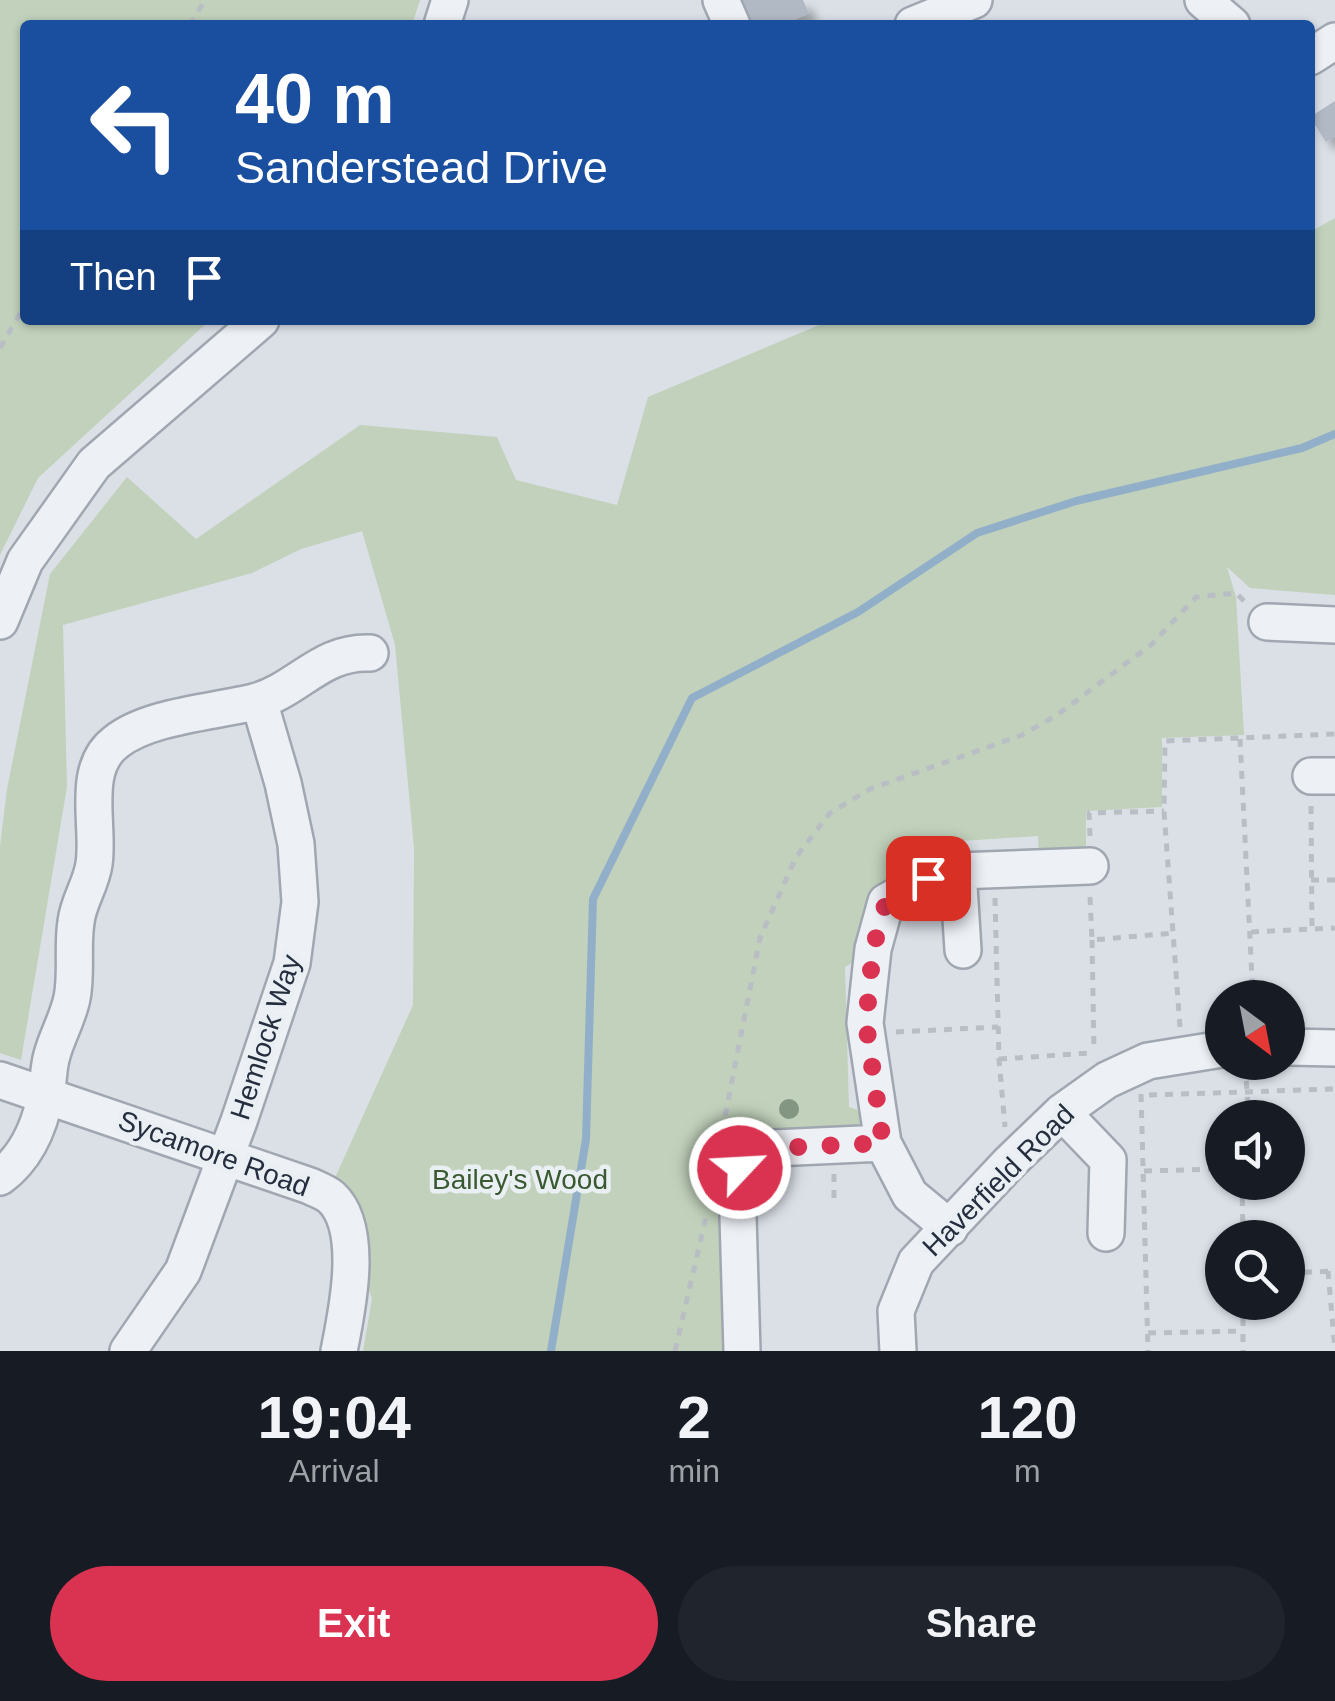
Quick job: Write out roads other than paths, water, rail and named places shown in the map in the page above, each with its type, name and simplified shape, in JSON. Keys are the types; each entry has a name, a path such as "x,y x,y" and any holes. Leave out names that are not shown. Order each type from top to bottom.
{"street":[{"path":"925,20 974,0"},
{"path":"1204,0 1226,20"},
{"path":"0,621 25,561 94,464 255,325"},
{"path":"1266,622 1335,625"},
{"path":"0,1177 18,1164 36,1130 50,1060 72,997 76,917 94,869 95,777 102,758 116,741 151,725 259,701 297,683 329,658 350,652 370,653"},
{"name":"Hemlock Way","path":"128,1351 182,1271 226,1157 292,962 300,902 296,844 259,701"},
{"path":"950,1228 910,1195 883,1143 867,1034 873,949 886,902 928,878 958,872 1090,866"},
{"path":"958,872 963,950"},
{"path":"1305,1047 1335,1048"},
{"name":"Haverfield Road","path":"898,1351 896,1311 916,1262 1009,1163 1062,1112 1133,1082 1182,1054 1205,1051"},
{"name":"Sycamore Road","path":"0,1080 330,1196 344,1214 353,1282 339,1351"},
{"path":"1062,1112 1108,1160 1106,1234"},
{"path":"742,1351 737,1183 740,1168 758,1152 774,1148 883,1143"}],"waterway":[{"path":"551,1351 586,1139 593,899 692,698 858,612 977,533 1076,501 1302,448 1335,434"}],"park label":[{"name":"Bailey's Wood","path":"520,1179"}]}
